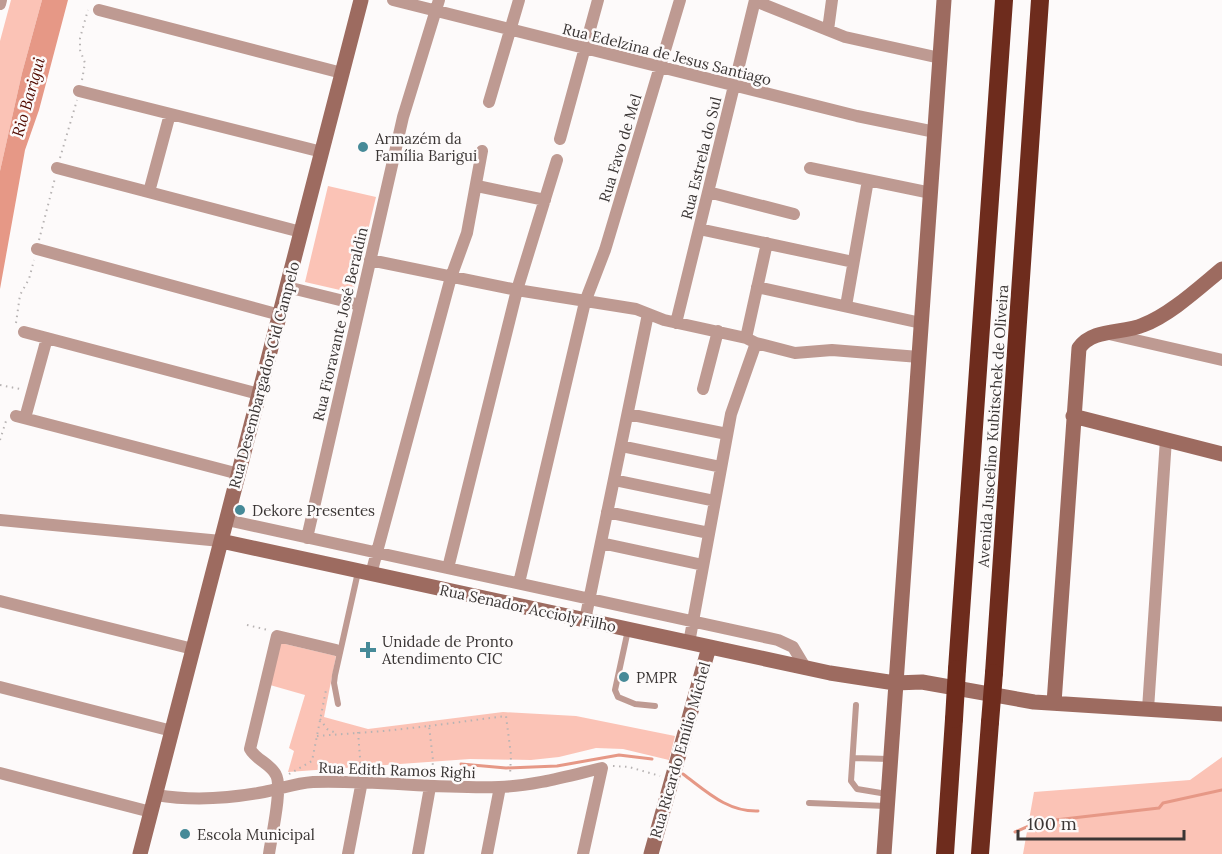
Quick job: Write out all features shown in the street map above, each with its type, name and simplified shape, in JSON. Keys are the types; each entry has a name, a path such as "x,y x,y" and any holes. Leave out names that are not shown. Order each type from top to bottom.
{"highway":[{"name":"Avenida Juscelino Kubitschek de Oliveira","path":"945,854 1004,0"},
{"name":"Avenida Juscelino Kubitschek de Oliveira","path":"980,854 1040,0"}],"street":[{"name":"Rua Desembargador Cid Campelo","path":"140,854 361,0"},
{"name":"Rua Edelzina de Jesus Santiago","path":"393,0 437,6 509,30 584,49 857,116 935,132"},
{"path":"489,102 519,0"},
{"path":"560,139 598,0"},
{"name":"Rua Favo de Mel","path":"519,584 585,302 605,250 680,0"},
{"path":"828,30 832,0"},
{"path":"884,854 944,0"},
{"path":"755,1 863,42 940,58"},
{"name":"Rua Estrela do Sul","path":"676,323 755,1"},
{"name":"Rua Fioravante José Beraldin","path":"307,538 403,117 437,6"},
{"path":"94,8 342,73"},
{"path":"80,91 322,152"},
{"path":"149,192 170,114"},
{"path":"365,572 377,553 451,277 468,233 482,152"},
{"path":"448,568 517,290 557,159"},
{"path":"57,168 301,231"},
{"path":"810,168 931,193"},
{"path":"846,306 868,180"},
{"path":"477,186 545,200"},
{"path":"708,192 794,214"},
{"path":"699,229 853,262"},
{"path":"689,643 727,434 751,340 757,287 767,243"},
{"path":"37,249 280,315"},
{"path":"370,260 517,290 636,309 676,323 751,340 795,353 832,350 919,357"},
{"path":"1054,704 1079,348 1089,339 1105,333 1129,330 1147,324 1222,268"},
{"path":"287,287 360,305"},
{"path":"757,287 921,322"},
{"path":"585,620 648,314"},
{"path":"20,331 259,394"},
{"path":"703,389 718,332"},
{"path":"1105,333 1222,360"},
{"path":"47,338 16,418 239,474"},
{"path":"628,414 727,434"},
{"path":"1073,416 1222,454"},
{"path":"1148,709 1166,440"},
{"path":"621,446 721,467"},
{"path":"614,480 715,501"},
{"path":"608,512 709,534"},
{"name":"Rua Senador Accioly Filho","path":"0,520 221,541 804,668 895,683 922,682 1022,701 1222,714"},
{"path":"227,520 787,643 798,653 804,668"},
{"path":"601,543 703,565"},
{"path":"0,601 193,649"},
{"path":"269,854 279,789 277,777 255,757 250,749 277,636 336,650"},
{"name":"Rua Ricardo Emílio Michel","path":"651,854 709,647"},
{"path":"0,687 172,731"},
{"path":"583,854 602,768"},
{"name":"Rua Edith Ramos Righi","path":"156,795 177,799 209,799 311,782 362,781 430,787 505,786 535,783 602,768"},
{"path":"0,773 151,812"},
{"path":"348,854 362,781"},
{"path":"487,854 505,786"},
{"path":"418,854 430,787"}],"lane":[{"path":"338,704 334,683 335,675 365,572"},
{"path":"628,629 615,690 618,698 635,704 655,706"},
{"path":"856,705 851,781 857,789 887,800"},
{"path":"853,758 890,759"},
{"path":"810,803 887,800"}],"path":[{"path":"20,331 20,296 29,279 57,168 80,91 84,63 80,50 80,38 94,8"},
{"path":"0,385 22,390 20,397"},
{"path":"0,440 16,418"},
{"path":"247,625 270,630 277,636"},
{"path":"317,736 384,731 506,716 511,754 505,786"},
{"path":"320,719 327,729 339,734"},
{"path":"429,726 433,760 430,787"},
{"path":"358,732 362,781"},
{"path":"602,768 622,766 672,779"}],"shaded area":[{"path":"11,0 42,0 22,73 0,171 0,41"},
{"path":"328,186 376,197 353,293 305,282"},
{"path":"281,643 336,656 324,717 368,729 503,712 576,716 675,736 669,760 623,749 596,748 559,757 531,760 470,759 288,772 294,751 289,748 305,695 270,685"},
{"path":"1222,757 1222,854 1023,854 1034,792 1190,780"}],"water":[{"name":"Rio Barigui","path":"42,0 68,0 39,110 25,150 0,289 0,171 22,73"}],"waterway":[{"path":"461,764 506,768 557,766 619,755 652,759"},
{"path":"683,774 727,804 736,808 758,811"},
{"path":"1015,832 1038,822 1159,808 1163,803 1222,790"}],"place":[{"name":"Armazém da Família Barigui","path":"363,147"},
{"name":"Dekore Presentes","path":"240,510"},
{"name":"Unidade de Pronto Atendimento CIC","path":"368,650"},
{"name":"PMPR","path":"624,677"},
{"name":"Escola Municipal","path":"185,834"}]}
